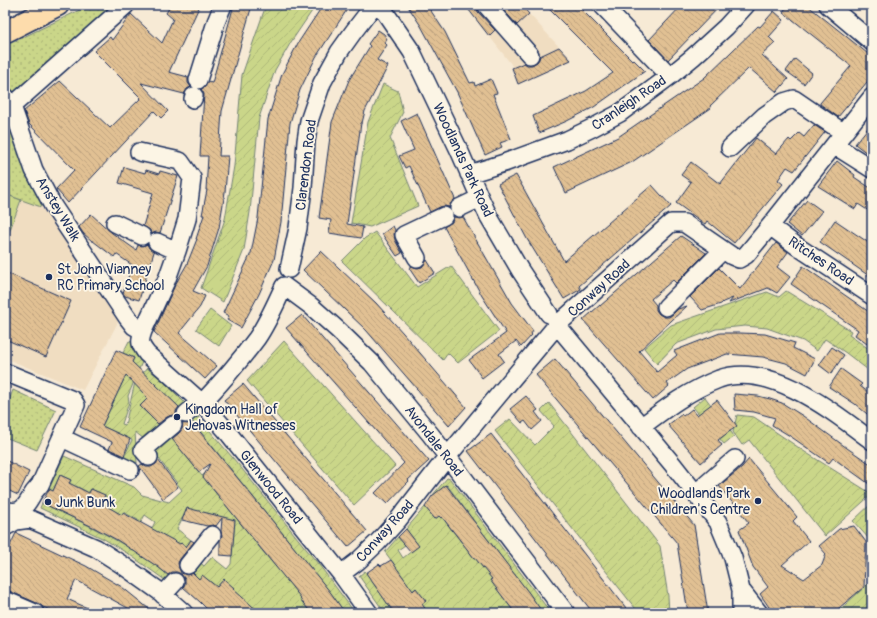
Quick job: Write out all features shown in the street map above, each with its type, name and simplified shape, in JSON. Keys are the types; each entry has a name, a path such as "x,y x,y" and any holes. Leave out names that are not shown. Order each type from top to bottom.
{"main road":[{"path":"5,32 58,5"}],"street":[{"path":"9,101 126,5"},
{"path":"198,80 216,22 223,5"},
{"name":"Clarendon Road","path":"289,269 298,228 309,121 322,83 339,52 374,5"},
{"name":"Woodlands Park Road","path":"380,5 412,52 459,150 480,198 520,270 553,319 599,376 609,375 612,379 610,389 718,522 733,558 741,590 741,613"},
{"path":"486,5 530,55"},
{"path":"602,5 670,76"},
{"name":"Cranleigh Road","path":"469,174 567,140 620,113 670,76 726,27 746,5"},
{"path":"828,5 872,42"},
{"name":"Conway Road","path":"341,574 358,561 398,520 553,319 671,223 684,223 732,256 739,259 746,254 770,226 872,97"},
{"path":"730,148 764,116 784,102 794,100 810,110 872,169"},
{"name":"Anstey Walk","path":"9,101 34,170 53,206 127,317 134,326 142,331"},
{"path":"139,152 180,161 192,178 187,219 177,251 167,279 142,331"},
{"path":"459,208 480,198"},
{"path":"417,258 404,235 444,216"},
{"path":"115,223 177,251"},
{"name":"Ritches Road","path":"770,226 798,247 872,296"},
{"path":"666,307 723,250"},
{"name":"Avondale Road","path":"201,403 222,382 258,337 284,286 311,306 338,330 372,364 431,435 566,613"},
{"name":"Glenwood Road","path":"142,331 140,338 141,346 147,354 201,403 224,429 341,574 369,613"},
{"path":"5,372 74,400 76,405 40,485 26,506 12,516"},
{"path":"641,427 672,404 696,389 721,378 744,375 767,378 809,396 872,441"},
{"path":"149,457 143,450 179,419 201,403"},
{"path":"62,438 130,470"},
{"path":"695,494 735,459"},
{"path":"12,516 30,519 96,548 164,595 184,613"},
{"path":"188,565 212,535"},
{"path":"164,595 175,582"},
{"path":"741,590 759,613"},
{"path":"5,600 35,613"}],"shaded area":[{"path":"465,5 521,5 571,60 518,84 511,64"},
{"name":"St John Vianney RC Primary School","path":"21,200 41,207 121,316 83,390 5,358 5,237 8,238"}],"green space":[{"path":"90,5 133,5 5,119 5,46"},
{"path":"266,5 302,5 312,11 291,42 275,70 259,118 250,212 244,250 223,302 201,288 225,219 234,166 242,75"},
{"path":"383,84 398,91 403,112 390,138 418,206 370,227 351,223 368,122"},
{"path":"5,119 43,199 41,207 5,194"},
{"path":"5,194 21,200 7,238 5,237"},
{"path":"375,232 417,287 451,266 499,331 458,363 448,353 443,360 342,261 365,238"},
{"path":"786,291 851,331 849,335 872,351 872,373 825,339 817,351 803,341 767,328 745,326 716,329 676,344 657,364 644,348 671,325 767,292 779,297"},
{"path":"210,310 231,326 219,346 196,329"},
{"path":"129,341 133,343 136,353 142,362 128,396 129,402 122,424 125,425 135,382 147,399 140,407 149,415 157,408 154,420 159,425 144,439 135,432 137,463 124,457 132,440 102,426 134,358 123,353"},
{"path":"284,341 395,466 354,505 247,381"},
{"path":"147,368 161,379 189,407 184,412 143,373"},
{"path":"13,390 56,410 37,450 5,437 5,411"},
{"path":"705,397 734,436 724,444 693,407"},
{"path":"549,403 660,546 668,596 669,613 639,613 495,431 510,419 535,445 554,426 541,411"},
{"path":"193,411 238,464 323,570 355,613 345,613 188,416"},
{"path":"737,415 754,417 805,452 872,494 825,536 749,440 742,445 733,432"},
{"path":"171,437 202,476 210,469 206,481 251,536 259,530 255,542 276,567 300,581 292,587 311,613 260,613 253,607 247,613 223,600 233,588 224,579 213,591 189,570 197,560 204,566 212,557 227,569 231,564 234,530 226,519 187,509 177,529 191,540 186,547 181,543 171,556 146,540 155,522 145,515 135,533 132,531 138,520 123,512 118,523 114,511 106,506 99,512 106,496 91,489 86,501 84,500 87,492 76,486 64,495 71,480 60,475 53,491 49,489 64,456 134,487 142,495 169,502 182,490 150,447"},
{"path":"447,478 450,479 551,613 543,613 447,485 432,496"},
{"path":"42,503 127,546 143,556 173,579 169,583 130,555 104,539 40,508"},
{"path":"872,503 872,613 836,613 869,583 870,540 853,521"},
{"path":"425,507 435,519 439,516 442,517 462,543 472,546 467,549 474,558 479,555 495,577 491,580 515,613 428,613 424,607 416,613 416,588 404,597 394,564 385,552 398,537 405,545 398,550 403,558 418,546 406,529"},
{"path":"365,571 395,613 385,613 359,576"}],"building":[{"path":"171,5 200,5 169,72 188,77 188,83 191,87 187,89 184,94 141,83 168,111 161,118 154,111 68,203 56,189 74,170 29,124 24,111 60,81 110,128 141,98 94,51 110,37 112,40 131,14 162,43 173,19 166,13"},
{"path":"234,5 252,5 222,111 219,156 228,156 225,192 219,228 207,266 193,291 205,296 200,307 179,333 217,366 205,379 154,332 175,285 187,264 197,239 204,215 202,215 207,190 208,156 200,156 204,94 201,89 205,87 208,82 212,83"},
{"path":"323,5 350,5 316,57 300,90 290,123 281,222 274,260 259,294 241,328 227,320 229,316 223,313 251,253 258,218 268,119 282,74 298,43"},
{"path":"407,5 427,5 445,32 470,83 474,82 475,86 491,79 497,93 493,94 511,139 500,143 502,147 485,155 457,92 421,26"},
{"path":"465,5 476,5 478,12 495,30 489,36"},
{"path":"499,5 521,5 529,14 517,25"},
{"path":"545,5 577,5 645,71 594,107 539,133 533,116 586,91 613,73"},
{"path":"682,5 721,5 668,60 649,40"},
{"path":"788,5 807,5 872,57 872,76 838,117 820,103 851,66 783,12"},
{"path":"774,11 784,20 769,37 775,43 762,55 788,79 777,92 749,68 710,106 711,108 632,162 566,193 554,167 618,137 704,78 758,26 760,27"},
{"path":"378,30 384,34 387,39 385,43 387,45 377,60 388,66 365,111 361,123 347,224 363,227 361,238 329,233 331,220 319,218 332,122 349,80 370,46 368,44"},
{"path":"559,47 571,60 518,84 512,68 524,63 527,65 532,65 537,62 540,56"},
{"path":"795,59 812,73 804,84 786,71"},
{"path":"417,113 455,199 449,207 440,207 430,212 409,166 405,168 399,156 414,150 401,121"},
{"path":"872,123 872,157 855,144"},
{"path":"814,125 825,132 794,171 787,167 778,180 783,184 734,243 707,221 705,224 676,203 691,182 681,175 691,162 720,184 756,138 776,154 789,139 791,141 799,133 804,137"},
{"path":"837,161 855,175 854,177 872,189 872,213 858,204 855,209 818,186"},
{"path":"124,167 145,173 146,170 159,174 160,171 178,176 160,233 156,232 151,234 150,230 143,226 153,193 119,183"},
{"path":"516,175 564,261 652,185 671,206 579,286 581,289 564,299 527,239 498,184"},
{"path":"807,200 822,211 802,236 787,224"},
{"path":"91,214 112,233 136,250 138,245 142,246 147,244 154,252 139,300 125,296 123,293 132,265 116,254 114,257 92,241 79,227"},
{"path":"454,217 463,217 512,303 533,331 531,334 532,335 521,347 516,341 499,354 504,361 482,378 469,360 506,333 482,296 444,227 452,222"},
{"path":"835,220 872,245 872,278 820,242"},
{"path":"393,226 395,230 395,240 402,253 397,256 382,234"},
{"path":"681,236 706,253 676,283 673,280 651,299 656,305 656,310 664,317 669,317 678,309 687,306 639,351 657,372 677,355 674,351 720,333 740,333 765,334 795,343 793,348 815,359 807,374 786,363 763,357 727,354 687,369 667,383 669,386 653,400 583,320"},
{"path":"776,243 788,252 777,267 790,277 777,293 768,288 729,303 733,298 721,304 702,310 690,297 719,268 740,289"},
{"path":"321,251 376,303 466,407 449,426 366,330 303,270"},
{"path":"427,260 435,273 419,283 409,268 412,266 417,268 422,267"},
{"path":"803,266 872,314 872,336 867,344 855,335 858,330 791,284"},
{"path":"5,272 71,301 46,357 5,339"},
{"path":"302,315 429,461 408,480 409,481 387,504 375,493 404,463 286,328"},
{"path":"832,347 844,355 831,374 819,365"},
{"path":"116,350 134,358 132,362 179,407 176,411 176,416 172,415 167,417 158,424 140,406 147,399 145,397 146,396 126,375 102,426 130,439 124,456 109,449 112,442 80,427"},
{"path":"555,359 694,525 708,613 688,613 677,543 536,375"},
{"path":"841,369 862,384 860,386 872,395 872,418 855,404 829,387"},
{"path":"243,384 367,531 348,547 224,400"},
{"path":"734,394 758,396 770,399 782,403 803,416 872,465 872,486 833,458 829,463 772,425 775,418 754,412 735,410"},
{"path":"526,396 538,410 535,412 542,421 532,430 525,421 522,423 510,409"},
{"path":"717,400 737,426 718,440 722,445 701,463 668,425 682,414 683,416 692,409 697,415"},
{"path":"192,422 331,593 345,613 311,613 300,599 301,598 203,477 210,464 199,472 172,439 182,429 183,423 187,424"},
{"path":"491,434 630,613 593,613 468,451"},
{"path":"749,459 797,517 793,521 809,541 782,565 804,579 822,565 826,554 819,546 839,529 854,526 866,542 864,587 833,613 773,613 760,594 768,587 753,567 739,530 749,523 719,486 742,467"},
{"path":"5,460 29,472 18,495 5,489"},
{"path":"158,460 178,487 163,499 139,466 142,464 146,467 151,467 156,464"},
{"path":"60,475 71,480 69,483 89,493 91,489 105,495 102,501 103,504 122,515 123,513 180,544 181,543 186,547 191,540 194,542 178,563 181,573 187,575 193,573 199,579 202,575 217,587 224,579 260,613 211,613 183,587 185,584 185,579 181,574 172,572 168,575 117,540 42,503 49,489 53,491"},
{"path":"446,485 543,613 515,613 490,580 492,579 442,517 441,518 439,516 435,519 425,507 432,496"},
{"path":"187,508 235,520 232,556 220,555 222,518 216,526 207,526 182,520"},
{"path":"406,529 419,546 411,552 398,537"},
{"path":"16,533 86,566 122,587 154,613 137,613 76,580 67,599 99,613 57,613 5,590 5,556"},
{"path":"391,560 413,591 416,588 426,601 422,604 428,613 394,613 366,573 379,564 381,566"}],"place":[{"name":"St John Vianney RC Primary School","path":"49,277"},
{"name":"Kingdom Hall of Jehovas Witnesses","path":"177,417"},
{"name":"Woodlands Park Children's Centre","path":"758,501"},
{"name":"Junk Bunk","path":"48,502"}]}
